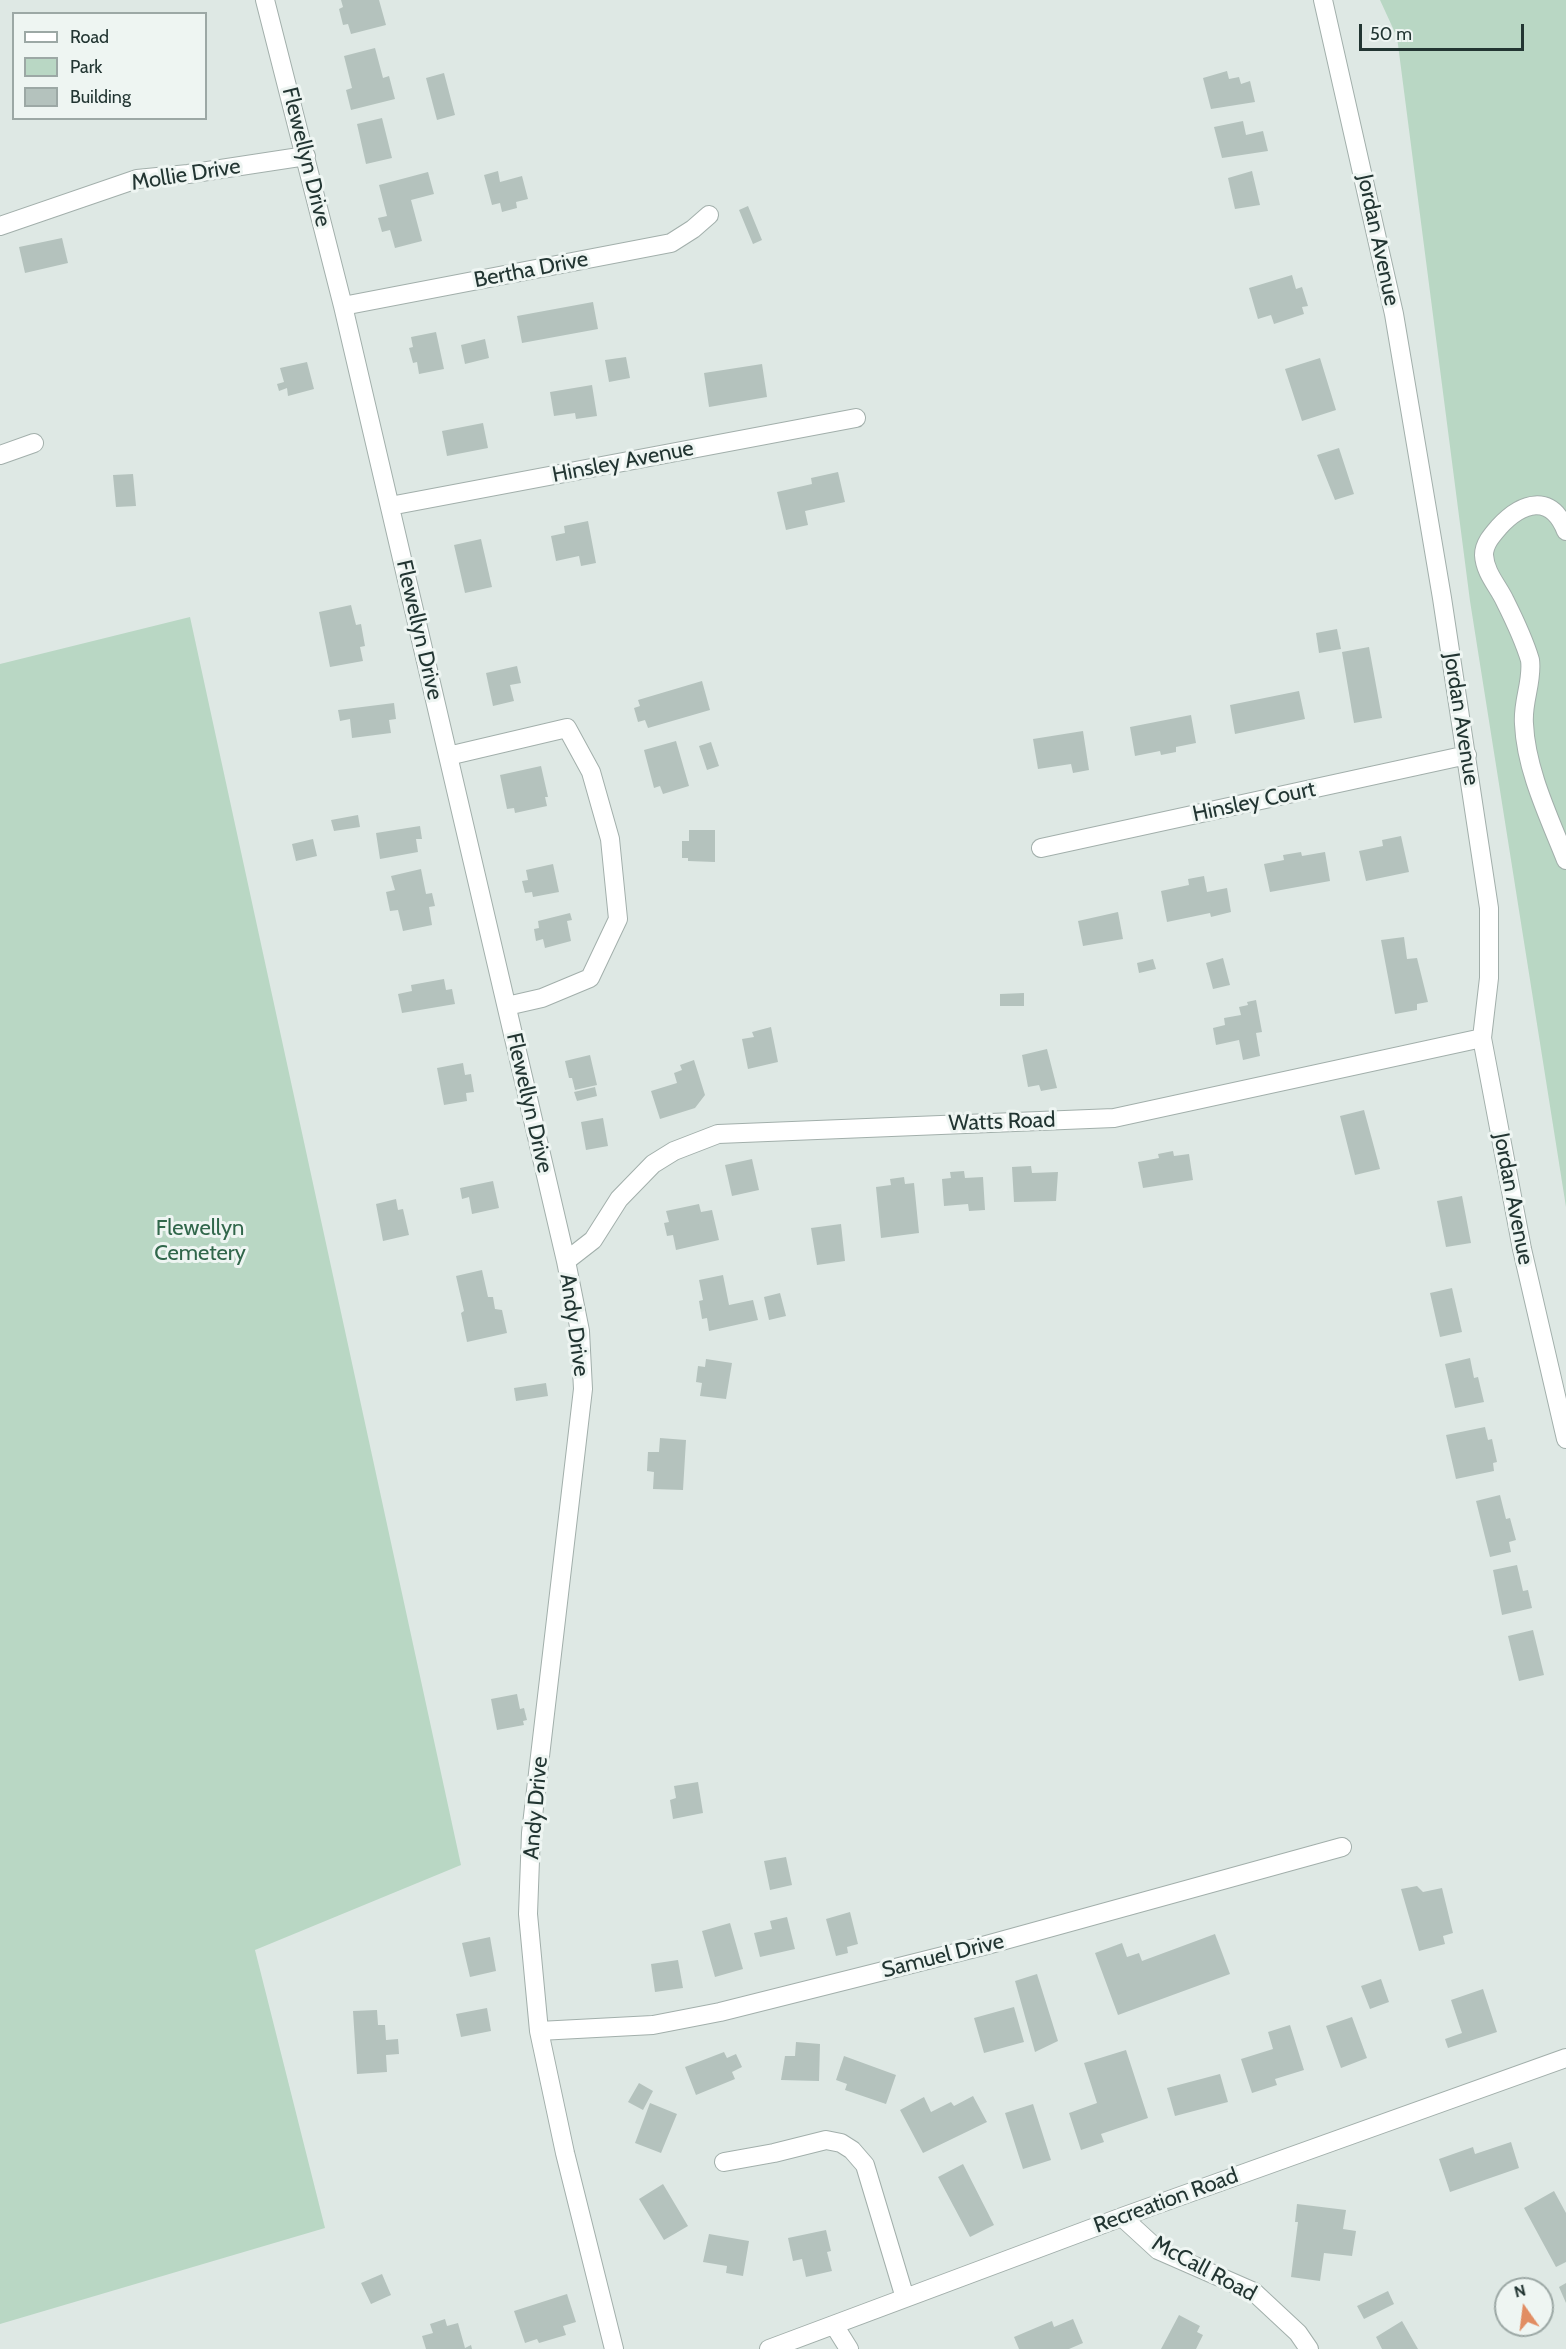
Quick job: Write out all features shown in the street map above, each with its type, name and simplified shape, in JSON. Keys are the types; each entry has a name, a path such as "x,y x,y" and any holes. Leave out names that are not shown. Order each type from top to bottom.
{"street":[{"name":"Flewellyn Drive","path":"265,0 343,306 566,1262"},
{"name":"Jordan Avenue","path":"1323,0 1394,314 1467,755 1489,908 1489,978 1482,1038 1522,1249 1566,1439"},
{"name":"Mollie Drive","path":"0,226 138,179 188,174 306,156"},
{"name":"Bertha Drive","path":"343,306 671,243 693,230 709,215"},
{"name":"Hinsley Avenue","path":"390,506 856,418"},
{"path":"0,455 34,443"},
{"path":"1566,531 1552,511 1545,506 1533,505 1520,509 1502,524 1491,536 1484,552 1490,574 1506,602 1530,660 1531,669 1523,706 1526,742 1534,775 1566,860"},
{"path":"448,756 567,728 591,772 610,839 618,919 590,978 542,998 507,1006"},
{"name":"Hinsley Court","path":"1041,848 1467,755"},
{"name":"Watts Road","path":"566,1262 593,1240 619,1198 653,1164 674,1150 718,1134 1114,1118 1482,1038"},
{"name":"Andy Drive","path":"566,1262 580,1331 583,1389 531,1833 528,1914 538,2031 565,2153 614,2349"},
{"name":"Samuel Drive","path":"538,2031 653,2025 720,2012 983,1946 1342,1847"},
{"name":"Recreation Road","path":"769,2349 1122,2217 1564,2064"},
{"path":"724,2162 826,2140 852,2150 865,2165 905,2298"},
{"name":"McCall Road","path":"1122,2217 1158,2250 1254,2292 1298,2333 1310,2349"},
{"path":"834,2325 849,2349"}],"green space":[{"path":"1380,0 1566,0 1566,1207 1470,601 1397,37"},
{"name":"Flewellyn Cemetery","path":"190,617 461,1865 255,1950 325,2228 0,2324 0,664"}],"building":[{"path":"341,0 379,0 386,25 351,34 348,24 343,25 339,9 343,7"},
{"path":"375,48 383,78 389,76 395,99 351,110 346,90 352,88 344,56"},
{"path":"1227,71 1229,79 1239,77 1241,84 1250,81 1255,102 1211,109 1203,78"},
{"path":"444,73 455,115 437,120 426,78"},
{"path":"382,118 392,158 366,164 357,124"},
{"path":"1243,121 1246,135 1263,131 1268,151 1222,158 1214,127"},
{"path":"498,171 500,182 522,176 528,199 516,202 517,208 502,212 500,203 492,205 484,175"},
{"path":"1252,171 1260,205 1235,209 1228,178"},
{"path":"428,172 434,194 411,200 422,241 395,248 390,230 382,232 378,218 387,216 379,185"},
{"path":"748,206 762,240 753,244 739,210"},
{"path":"62,238 68,263 25,273 19,247"},
{"path":"1292,275 1296,289 1302,287 1308,306 1302,307 1304,314 1274,324 1271,315 1258,319 1249,288"},
{"path":"593,302 598,329 522,343 517,316"},
{"path":"436,332 444,369 419,374 417,362 413,363 409,348 413,347 411,337"},
{"path":"485,339 489,358 465,364 461,345"},
{"path":"626,357 630,378 609,382 605,360"},
{"path":"1320,358 1336,410 1302,421 1285,369"},
{"path":"307,362 314,389 288,396 287,388 279,391 277,384 284,382 280,368"},
{"path":"762,364 767,397 709,407 704,373"},
{"path":"592,385 597,416 576,419 575,413 554,416 550,392"},
{"path":"483,423 488,448 447,456 442,431"},
{"path":"1339,448 1354,494 1335,500 1317,455"},
{"path":"838,472 845,502 805,511 808,525 786,530 777,492 812,484 811,478"},
{"path":"133,474 136,506 116,507 113,475"},
{"path":"588,521 596,563 581,566 579,556 556,561 551,536 565,533 564,526"},
{"path":"481,539 492,587 465,593 454,545"},
{"path":"351,605 356,625 361,624 365,646 360,647 363,661 330,667 319,612"},
{"path":"1337,629 1341,649 1319,653 1316,633"},
{"path":"1369,647 1382,718 1354,723 1342,652"},
{"path":"517,666 521,683 510,685 514,701 493,706 486,673"},
{"path":"702,681 710,710 648,728 645,720 638,722 634,708 640,706 638,700"},
{"path":"1299,691 1305,719 1235,734 1230,705"},
{"path":"394,703 396,719 389,720 391,733 352,738 350,719 340,721 338,710"},
{"path":"1191,715 1196,743 1176,747 1176,752 1161,755 1160,751 1135,756 1130,727"},
{"path":"1083,731 1089,770 1073,773 1071,764 1038,769 1033,739"},
{"path":"676,741 689,786 663,794 660,786 654,788 644,750"},
{"path":"711,742 719,766 707,770 699,746"},
{"path":"541,766 548,797 545,797 547,806 515,813 514,808 507,809 500,775"},
{"path":"358,815 360,827 334,831 331,820"},
{"path":"420,826 422,839 416,839 418,852 380,859 376,833"},
{"path":"689,830 715,830 715,862 688,861 688,858 682,858 682,841 689,841"},
{"path":"1401,836 1409,872 1366,881 1359,851 1383,846 1382,840"},
{"path":"313,839 317,856 296,861 292,844"},
{"path":"1301,852 1302,856 1325,852 1330,881 1270,892 1264,864 1284,860 1283,855"},
{"path":"553,864 559,892 533,897 532,892 525,893 522,881 528,880 526,870"},
{"path":"421,869 426,894 432,893 435,906 429,907 432,925 403,931 398,910 390,911 386,892 395,890 391,876"},
{"path":"1204,876 1207,892 1227,888 1231,912 1211,917 1210,913 1167,922 1161,891 1189,885 1188,879"},
{"path":"1118,912 1123,939 1083,946 1078,921"},
{"path":"570,913 572,920 567,921 571,941 545,948 543,939 536,941 534,929 539,928 538,921"},
{"path":"1404,937 1407,959 1417,958 1428,1002 1417,1004 1417,1010 1395,1014 1381,940"},
{"path":"1223,958 1230,985 1213,989 1206,963"},
{"path":"1153,959 1156,969 1139,973 1137,963"},
{"path":"444,979 446,990 452,989 455,1004 402,1013 398,994 412,991 411,985"},
{"path":"1024,993 1024,1006 1000,1006 1000,994"},
{"path":"1256,1000 1262,1032 1256,1033 1260,1056 1243,1060 1239,1040 1216,1045 1213,1028 1225,1025 1224,1018 1241,1015 1239,1007"},
{"path":"771,1027 778,1062 748,1069 742,1039 754,1037 752,1032"},
{"path":"1047,1049 1057,1088 1041,1091 1039,1085 1028,1087 1022,1055"},
{"path":"590,1055 597,1085 575,1090 565,1061"},
{"path":"694,1060 705,1095 695,1108 660,1119 651,1091 677,1083 674,1073 682,1070 680,1065"},
{"path":"463,1063 465,1075 471,1074 474,1092 466,1093 467,1101 444,1105 437,1068"},
{"path":"595,1087 597,1096 577,1101 574,1092"},
{"path":"1364,1110 1380,1169 1355,1175 1340,1116"},
{"path":"603,1118 608,1146 586,1150 581,1122"},
{"path":"1173,1151 1174,1156 1189,1154 1193,1180 1143,1188 1138,1162 1159,1158 1158,1154"},
{"path":"752,1159 759,1190 732,1196 725,1165"},
{"path":"1031,1166 1032,1173 1058,1172 1056,1201 1014,1202 1012,1167"},
{"path":"964,1171 965,1178 983,1177 985,1210 969,1211 968,1204 944,1206 942,1179 951,1178 950,1172"},
{"path":"904,1177 905,1184 914,1183 919,1233 881,1238 876,1187 891,1185 890,1179"},
{"path":"493,1181 499,1208 472,1214 469,1197 462,1199 460,1188"},
{"path":"1462,1196 1471,1243 1446,1247 1437,1201"},
{"path":"396,1199 398,1210 403,1209 409,1235 383,1241 376,1204"},
{"path":"699,1204 701,1212 712,1210 719,1240 676,1250 673,1235 667,1236 664,1223 669,1222 666,1211"},
{"path":"841,1224 845,1261 817,1265 811,1228"},
{"path":"482,1270 488,1297 493,1297 495,1309 502,1310 507,1333 467,1342 461,1313 464,1311 456,1276"},
{"path":"723,1275 729,1305 753,1300 758,1320 709,1331 707,1318 702,1319 699,1301 703,1300 699,1280"},
{"path":"1452,1288 1462,1332 1440,1337 1430,1293"},
{"path":"780,1293 786,1316 769,1320 764,1297"},
{"path":"1470,1358 1474,1378 1478,1377 1484,1402 1455,1408 1445,1364"},
{"path":"706,1359 732,1363 726,1399 700,1396 702,1383 696,1382 698,1366 705,1367"},
{"path":"546,1383 548,1396 516,1401 514,1388"},
{"path":"1485,1427 1488,1440 1492,1439 1497,1462 1493,1463 1494,1471 1456,1479 1446,1435"},
{"path":"660,1438 686,1440 683,1490 653,1489 654,1472 647,1471 648,1452 659,1452"},
{"path":"1500,1495 1506,1519 1510,1518 1516,1540 1509,1542 1511,1552 1490,1557 1476,1501"},
{"path":"1517,1565 1523,1591 1528,1590 1532,1608 1502,1615 1493,1570"},
{"path":"1533,1630 1544,1675 1519,1681 1508,1636"},
{"path":"517,1694 520,1709 524,1708 527,1720 523,1721 524,1725 497,1730 491,1699"},
{"path":"698,1782 703,1813 673,1819 670,1800 676,1798 674,1786"},
{"path":"786,1857 792,1885 770,1890 764,1861"},
{"path":"1417,1886 1423,1892 1442,1888 1453,1933 1443,1936 1445,1944 1419,1951 1401,1889"},
{"path":"850,1912 858,1944 847,1947 848,1953 836,1956 826,1919"},
{"path":"787,1917 795,1949 760,1957 754,1933 772,1929 770,1921"},
{"path":"730,1923 743,1969 715,1977 702,1931"},
{"path":"1215,1934 1230,1974 1118,2015 1095,1953 1122,1943 1127,1957 1139,1953 1142,1961"},
{"path":"490,1937 496,1971 470,1977 462,1943"},
{"path":"678,1960 683,1988 655,1992 651,1964"},
{"path":"1037,1974 1058,2041 1035,2052 1015,1981"},
{"path":"1381,1979 1389,2002 1370,2009 1361,1986"},
{"path":"1483,1989 1497,2032 1448,2048 1445,2039 1462,2033 1451,2000"},
{"path":"1014,2007 1024,2042 984,2053 974,2018"},
{"path":"487,2008 491,2031 461,2037 456,2014"},
{"path":"377,2010 378,2025 385,2025 386,2040 398,2039 399,2054 386,2055 387,2072 357,2074 353,2011"},
{"path":"1352,2017 1367,2058 1341,2068 1326,2026"},
{"path":"1290,2025 1304,2070 1275,2079 1277,2085 1252,2093 1241,2059 1273,2049 1268,2032"},
{"path":"796,2042 820,2044 819,2081 781,2080 785,2056 795,2056"},
{"path":"1126,2050 1148,2118 1101,2134 1104,2142 1081,2150 1069,2113 1097,2103 1084,2063"},
{"path":"724,2052 727,2058 736,2054 742,2067 732,2072 735,2079 696,2095 685,2067"},
{"path":"844,2056 896,2075 886,2104 845,2090 847,2084 836,2080"},
{"path":"1220,2074 1228,2102 1175,2116 1167,2088"},
{"path":"639,2083 653,2091 643,2110 628,2102"},
{"path":"973,2096 987,2122 923,2153 900,2110 924,2097 931,2112 951,2102 954,2106"},
{"path":"650,2103 677,2114 661,2153 635,2143"},
{"path":"1033,2104 1051,2160 1023,2169 1005,2113"},
{"path":"1511,2142 1519,2168 1450,2192 1439,2159 1473,2147 1475,2154"},
{"path":"963,2164 994,2225 970,2237 938,2177"},
{"path":"663,2184 688,2226 664,2240 639,2199"},
{"path":"1554,2191 1566,2213 1566,2262 1556,2267 1524,2208"},
{"path":"1297,2204 1346,2210 1343,2229 1356,2231 1352,2256 1324,2253 1320,2281 1291,2277 1298,2222 1295,2222"},
{"path":"826,2230 831,2251 827,2252 832,2271 806,2277 802,2259 793,2261 788,2238"},
{"path":"709,2234 749,2241 743,2276 726,2273 727,2266 703,2262"},
{"path":"382,2274 391,2295 371,2304 361,2283"},
{"path":"1566,2283 1566,2303 1559,2287"},
{"path":"1388,2291 1394,2304 1364,2319 1357,2306"},
{"path":"567,2294 576,2322 563,2326 566,2335 539,2343 537,2339 525,2343 514,2311"},
{"path":"1179,2315 1200,2326 1197,2332 1203,2335 1196,2349 1161,2349"},
{"path":"445,2319 447,2326 458,2323 465,2348 471,2345 472,2349 426,2349 422,2336 433,2333 430,2324"},
{"path":"1073,2319 1083,2343 1069,2349 1019,2349 1014,2337 1052,2321 1054,2327"},
{"path":"1402,2321 1418,2349 1382,2349 1376,2337"}]}
